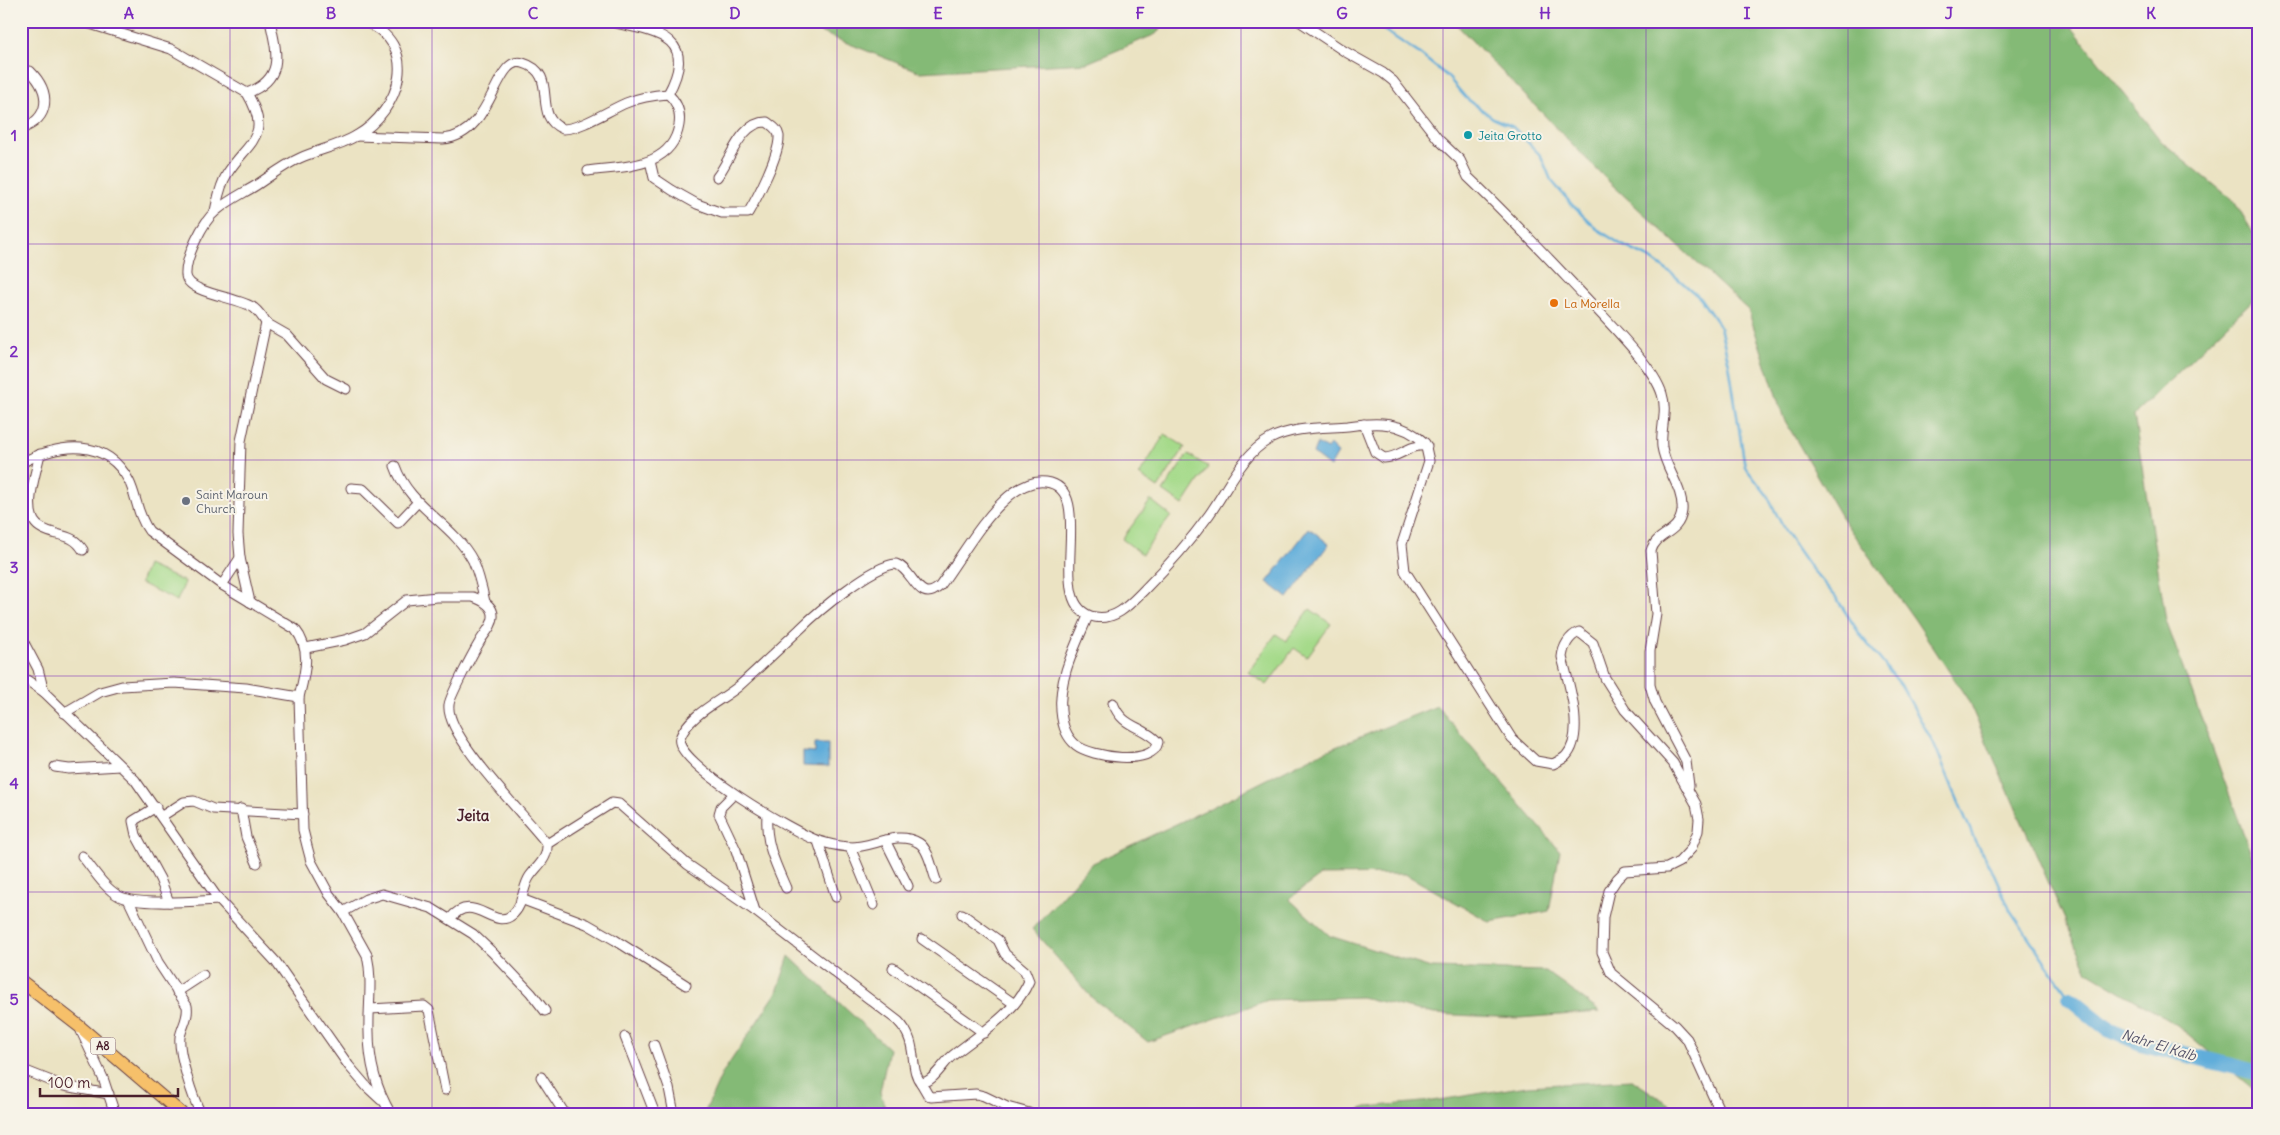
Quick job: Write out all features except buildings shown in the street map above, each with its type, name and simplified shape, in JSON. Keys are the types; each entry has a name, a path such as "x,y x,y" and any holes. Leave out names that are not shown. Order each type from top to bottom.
{"highway":[{"name":"A8","path":"21,981 79,1026 182,1114"}],"street":[{"path":"80,21 171,49 247,93 254,106 259,130 223,182 215,211 202,230 190,254 186,276 188,282 196,288 236,299 253,307 266,323 287,335 326,379 346,389"},
{"path":"247,93 264,84 275,68 276,50 270,21"},
{"path":"215,211 298,159 356,136 375,120 387,106 395,92 398,78 399,62 397,48 382,30 363,21"},
{"path":"606,21 659,33 669,38 677,48 679,56 676,78 668,94"},
{"path":"1298,21 1344,51 1383,72 1393,81 1438,139 1460,160 1468,177 1626,340 1652,375 1663,395 1665,410 1662,445 1668,468 1682,499 1682,513 1674,530 1655,541 1651,551 1656,614 1650,651 1650,685 1655,702 1686,761 1689,789"},
{"path":"356,136 443,139 453,138 464,133 479,118 492,98 503,71 511,64 518,62 534,68 540,74 544,82 548,116 552,122 563,129 575,126 635,99 651,95 668,94"},
{"path":"21,129 32,125 40,117 45,106 43,88 30,71"},
{"path":"588,171 650,161 666,151 678,132 680,123 678,107 668,94"},
{"path":"650,161 654,178 697,204 722,213 748,213 758,198 776,155 779,136 776,128 767,122 760,122 748,128 717,177"},
{"path":"250,602 240,558 239,490 241,440 266,323"},
{"path":"936,880 924,848 919,843 904,839 886,840 850,847 818,841 767,815 734,794 681,749 679,739 689,724 737,688 831,600 868,576 896,564 902,566 920,589 928,593 933,592 940,586 995,509 1009,496 1028,483 1049,482 1062,491 1070,512 1071,595 1081,612 1088,616 1110,617 1121,611 1145,588 1190,539 1243,465 1258,448 1270,439 1288,432 1382,422 1401,427 1420,437 1427,446 1428,461 1402,544 1405,571 1512,740 1536,761 1553,764 1567,756 1574,740 1575,714 1562,657 1563,649 1575,633 1579,632 1593,643 1605,678 1617,699 1653,743 1673,762 1696,804 1699,819 1698,831 1691,849 1679,862 1667,868 1625,871 1609,891 1603,917 1602,952 1611,973 1665,1017 1687,1039 1721,1114"},
{"path":"1364,424 1375,452 1384,458 1394,456 1409,447 1427,446"},
{"path":"21,463 40,454 74,448 89,448 113,459 130,483 141,520 149,531 222,585 295,629 302,638 306,648 304,676 299,697 304,830 312,861 329,894 343,912 367,955 370,970 368,1032 374,1076 391,1114"},
{"path":"40,454 32,490 31,509 34,521 39,527 74,539 83,550"},
{"path":"395,466 400,480 418,502 456,538 472,560 479,576 485,602"},
{"path":"351,488 363,489 398,523 418,502"},
{"path":"222,585 240,558"},
{"path":"306,648 345,640 364,633 407,600 462,596 479,599 491,608 494,615 492,623 478,644 448,704 451,722 498,788 547,844 546,856 528,878 514,914 507,918 462,908 450,919"},
{"path":"1088,616 1069,661 1063,684 1060,710 1065,730 1071,741 1097,754 1132,758 1152,753 1157,748 1158,742 1153,736 1119,717 1112,703"},
{"path":"21,637 38,669 44,692"},
{"path":"21,676 44,692 134,780 156,807 180,846 219,900 276,962 349,1066 367,1087 384,1101"},
{"path":"64,713 100,692 122,686 174,683 246,688 299,697"},
{"path":"55,767 69,769 120,766"},
{"path":"734,794 721,807 719,814 736,850 755,911"},
{"path":"162,816 184,802 194,801 213,809 241,809 303,814"},
{"path":"547,844 612,803 619,804 687,864 755,911 898,1021 907,1030 912,1042 917,1077 928,1096 976,1094 984,1096 1006,1108 1030,1113"},
{"path":"156,807 132,821 136,835 160,879 169,902"},
{"path":"241,809 246,838 257,863"},
{"path":"767,815 766,827 769,847 786,888"},
{"path":"886,840 908,886"},
{"path":"818,841 836,897"},
{"path":"850,847 874,905"},
{"path":"82,856 109,888 119,896 128,899 169,902 219,900"},
{"path":"343,912 366,899 382,894 431,908 450,919 492,952 531,992 545,1011"},
{"path":"128,899 158,962 187,1006 188,1013 180,1042 195,1102 201,1114"},
{"path":"521,899 587,924 637,953 686,985"},
{"path":"921,1083 928,1081 952,1056 995,1024 1013,1004 1029,981 1028,976 1005,954 998,940 962,914"},
{"path":"922,939 1013,1004"},
{"path":"892,968 984,1033"},
{"path":"177,992 203,975"},
{"path":"370,1009 424,1006 430,1010 445,1090"},
{"path":"79,1026 109,1094 115,1114"},
{"path":"625,1037 655,1114"},
{"path":"654,1045 669,1088 674,1114"},
{"path":"21,1069 64,1086 99,1094 109,1094"},
{"path":"541,1077 565,1114"}],"green space":[{"path":"792,21 1166,21 1156,34 1087,63 920,72"},
{"path":"1453,21 1944,21 1958,28 2005,21 2067,21 2161,141 2235,202 2259,243 2259,294 2134,415 2166,621 2259,876 2259,1094 2177,1025 2088,972 1968,700 1915,620 1841,517 1784,419 1748,310 1606,179"},
{"path":"1165,434 1185,447 1158,488 1139,475"},
{"path":"1188,454 1208,467 1183,505 1163,491"},
{"path":"1151,500 1171,516 1142,554 1122,539"},
{"path":"147,565 185,582 177,601 140,583"},
{"path":"1310,609 1331,624 1307,657 1294,648 1267,685 1248,672 1276,634 1286,641"},
{"path":"1437,706 1560,851 1549,911 1490,922 1405,874 1321,875 1289,899 1330,936 1431,968 1546,971 1600,1012 1519,1018 1434,1014 1361,997 1268,1000 1148,1042 1091,997 1032,929 1091,864 1208,809 1311,757"},
{"path":"789,956 889,1049 880,1092 887,1114 704,1114 722,1074 777,992"},
{"path":"1632,1080 1670,1105 1671,1114 1346,1114 1367,1107 1433,1101 1527,1086"}],"water":[{"path":"1317,443 1327,449 1330,445 1338,453 1330,467 1313,454"},
{"path":"1309,528 1329,544 1288,598 1267,582"},
{"path":"815,743 828,743 828,767 803,766 803,752 815,753"}],"waterway":[{"path":"1370,21 1417,52 1447,76 1466,98 1493,118 1513,127 1541,156 1551,180 1573,206 1597,229 1622,245 1651,259 1700,298 1720,327 1729,364 1745,467 1767,495 1785,531 1810,567 1835,596 1861,636 1901,685 1935,746 1975,841 1994,874 2010,910 2070,998"},
{"name":"Nahr El Kalb","path":"2070,998 2108,1029 2141,1043 2259,1073"}],"place":[{"name":"Jeita Grotto","path":"1468,135"},
{"name":"La Morella","path":"1554,303"},
{"name":"Saint Maroun Church","path":"186,501"}],"district":[{"name":"Jeita","path":"473,815"}]}
